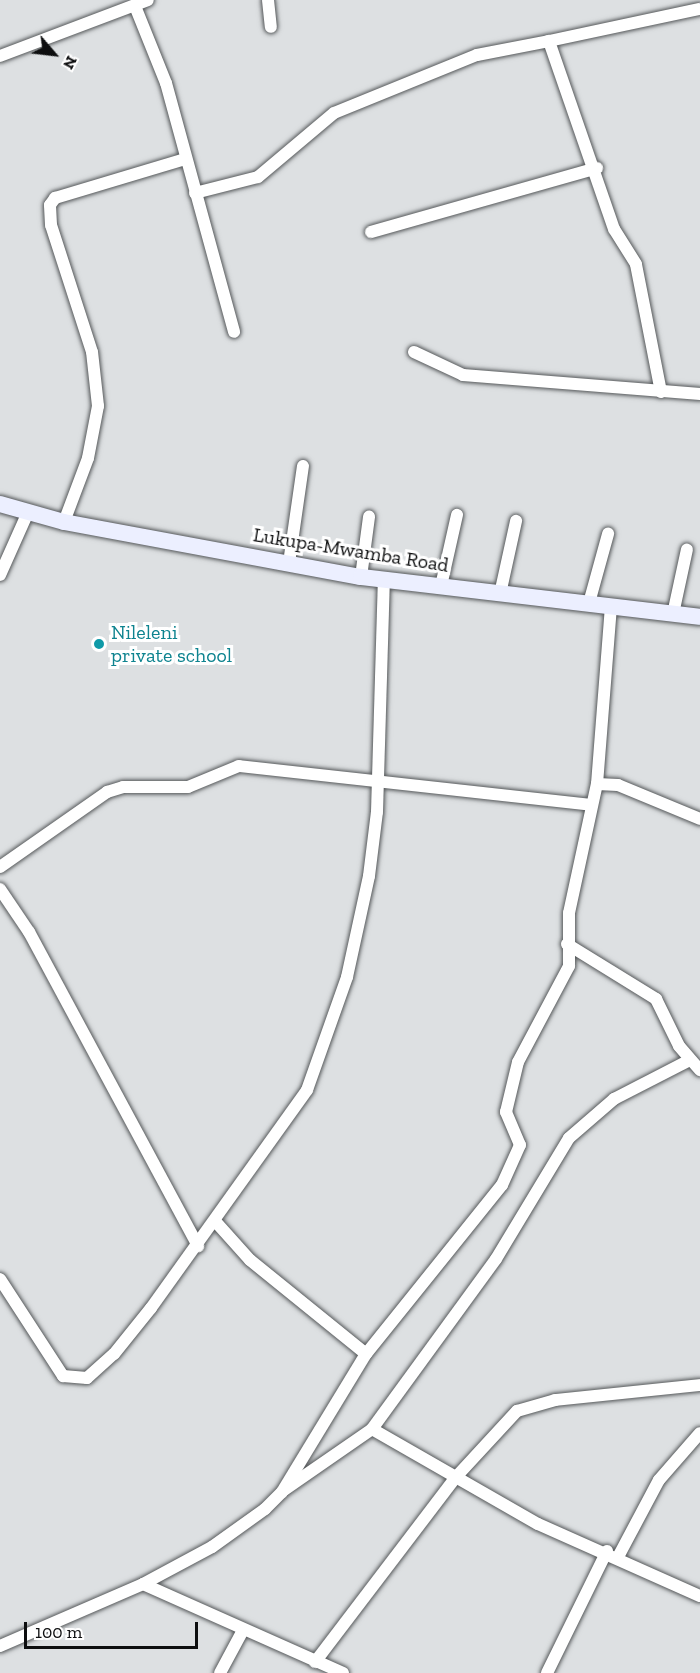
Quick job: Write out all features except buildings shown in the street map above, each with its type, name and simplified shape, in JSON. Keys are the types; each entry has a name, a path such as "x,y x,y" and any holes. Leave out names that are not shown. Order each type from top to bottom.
{"street":[{"path":"0,56 148,0"},
{"path":"268,0 271,27"},
{"path":"135,6 166,83 234,332"},
{"path":"195,193 258,177 334,113 477,55 700,9"},
{"path":"549,41 597,168 615,229 644,290 662,392"},
{"path":"64,522 88,458 98,406 92,352 54,234 50,205 55,198 185,159"},
{"path":"371,232 597,168"},
{"path":"414,352 463,375 700,394"},
{"path":"289,563 303,466"},
{"name":"Lukupa-Mwamba Road","path":"0,504 64,522 361,577 700,617"},
{"path":"0,575 28,512"},
{"path":"441,586 457,515"},
{"path":"361,577 369,517"},
{"path":"500,594 516,521"},
{"path":"590,603 608,534"},
{"path":"673,614 687,549"},
{"path":"0,1279 54,1365 76,1380 114,1354 198,1246 307,1090 333,1027 369,876 384,580"},
{"path":"282,1492 366,1354 476,1219 513,1164 520,1145 506,1112 518,1062 569,966 567,944 590,806 597,784 611,606"},
{"path":"0,867 87,804 123,787 188,787 239,766 375,778 590,806"},
{"path":"597,784 618,785 700,819"},
{"path":"0,889 29,932 198,1246"},
{"path":"567,944 656,999 690,1060 700,1071"},
{"path":"0,1646 143,1584 247,1524 282,1492 372,1429 496,1259 568,1138 614,1099 690,1060"},
{"path":"215,1221 250,1260 366,1354"},
{"path":"316,1666 456,1477 501,1424 531,1405 700,1385"},
{"path":"372,1429 538,1524 612,1554 700,1596"},
{"path":"547,1673 612,1554 659,1480 700,1433"},
{"path":"143,1584 316,1666 343,1673"},
{"path":"220,1673 242,1632"}],"place":[{"name":"Nileleni private school","path":"99,644"}]}
